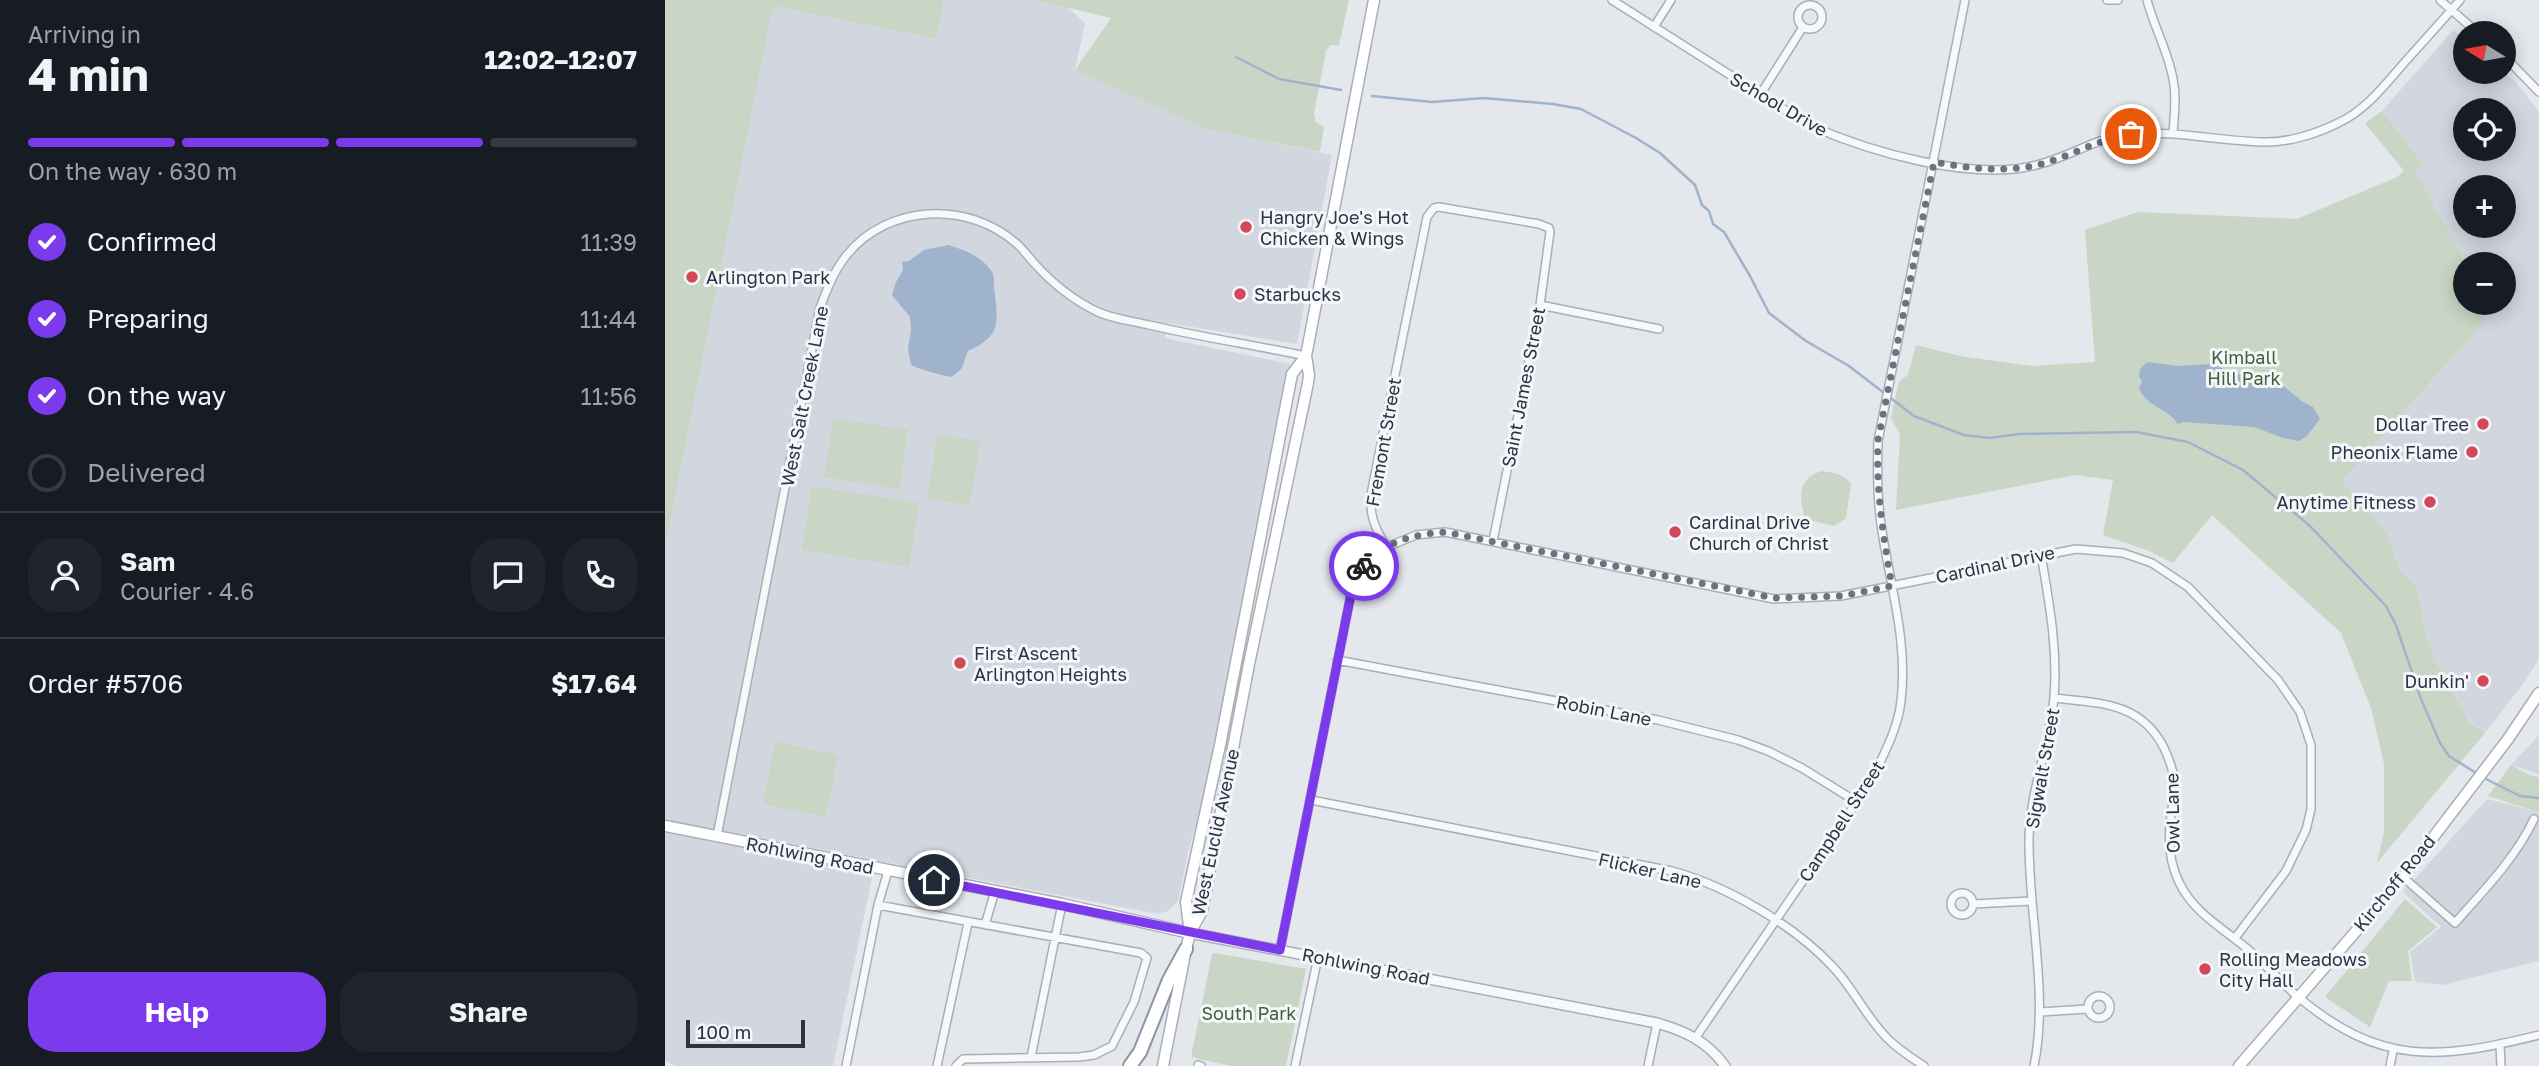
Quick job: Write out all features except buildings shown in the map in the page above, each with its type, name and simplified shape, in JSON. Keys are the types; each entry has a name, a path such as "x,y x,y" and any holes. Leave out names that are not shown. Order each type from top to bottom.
{"highway":[{"path":"1130,1066 1140,1052 1169,980 1186,949"}],"main road":[{"name":"West Euclid Avenue","path":"1190,933 1202,911 1249,664 1308,383 1305,356 1374,0"},
{"name":"West Euclid Avenue","path":"1190,933 1186,902 1220,745 1292,374 1305,356"},
{"name":"Kirchoff Road","path":"2239,1066 2403,877 2539,693"},
{"name":"Rohlwing Road","path":"665,826 1062,904 1190,933"},
{"path":"1163,1066 1190,933"}],"street":[{"name":"School Drive","path":"1612,0 1809,125 1874,150 1978,170 2009,170 2040,164 2109,137 2131,134 2173,134 2264,142 2304,137 2340,123 2359,111 2376,96 2460,0"},
{"path":"1654,27 1671,0"},
{"name":"Campbell Street","path":"1696,1037 1871,781 1889,744 1901,704 1904,660 1881,528 1877,485 1878,440 1965,0"},
{"path":"2107,0 2118,0"},
{"path":"2147,0 2152,19 2166,49 2173,78 2173,134"},
{"path":"2440,0 2464,21"},
{"path":"1760,95 1803,27"},
{"path":"2517,69 2539,92"},
{"name":"Fremont Street","path":"1387,547 1373,524 1370,498 1427,218 1434,208 1444,206 1539,224 1549,228 1550,232"},
{"name":"West Salt Creek Lane","path":"717,836 821,307 837,268 859,244 883,226 900,219 926,213 968,217 1017,244 1050,278 1079,301 1100,313 1197,337 1305,356"},
{"name":"Saint James Street","path":"1493,541 1540,305 1550,232"},
{"path":"1540,305 1659,329"},
{"name":"Cardinal Drive","path":"1387,547 1416,535 1445,532 1774,598 1841,596 2076,549 2099,549 2130,555 2152,563 2188,587 2265,664 2300,712 2311,745 2311,809 2306,830 2286,871 2235,938"},
{"path":"1280,950 1352,589 1367,562 1387,547"},
{"name":"Sigwalt Street","path":"2034,1066 2040,1012 2031,901 2030,821 2054,698 2053,629 2041,554"},
{"name":"Robin Lane","path":"1337,660 1658,720 1738,740 1791,762 1857,802"},
{"name":"Owl Lane","path":"2054,698 2130,711 2150,727 2159,739 2174,775 2175,790 2169,841 2178,880 2194,906 2235,938 2298,997 2357,1038 2393,1052 2442,1054 2500,1045 2539,1035"},
{"name":"Flicker Lane","path":"1311,800 1680,874 1721,888 1775,921 1834,967 1888,1039 1924,1066"},
{"path":"2403,877 2455,923 2503,868 2525,838 2534,819"},
{"path":"846,1066 878,905 888,871"},
{"path":"985,925 995,891"},
{"path":"1973,904 2031,901"},
{"path":"1031,1057 1053,937 1062,904"},
{"path":"878,905 1142,953 1147,958 1133,1002 1112,1046 1094,1055 963,1059 956,1066"},
{"path":"937,1066 968,923"},
{"name":"Rohlwing Road","path":"1190,933 1657,1023 1696,1037 1725,1066"},
{"path":"1295,1066 1318,957"},
{"path":"2040,1012 2087,1009"},
{"path":"1649,1066 1657,1023"},
{"path":"2500,1045 2501,1066"},
{"path":"2390,1066 2393,1052"}],"shaded area":[{"path":"944,0 1036,0 1067,7 1085,23 1075,70 1205,129 1332,155 1297,344 1168,323 1165,338 1290,364 1211,773 1189,848 1178,901 1168,911 1158,914 665,820 665,548 773,6 935,39"},
{"path":"2453,30 2453,84 2517,83 2539,112 2539,659 2485,733 2470,721 2435,660 2425,632 2417,587 2399,568 2386,532 2342,481 2486,320 2481,315 2516,315 2516,252 2460,252 2415,171 2423,164 2382,111"},
{"path":"2539,735 2539,774 2511,765"},
{"path":"2487,799 2539,812 2539,961 2443,985 2415,982 2410,952 2441,927 2403,892"},
{"path":"665,826 874,868 833,1066 675,1066 665,1060"}],"green space":[{"name":"Arlington Park","path":"665,0 944,0 936,39 773,6 665,548"},
{"path":"1036,0 1349,0 1339,45 1331,45 1326,51 1314,114 1316,122 1324,127 1320,152 1205,129 1075,70 1111,18"},
{"name":"Kimball Hill Park","path":"2382,111 2423,164 2415,171 2460,252 2453,252 2453,315 2481,315 2486,320 2342,481 2386,532 2399,568 2417,587 2425,632 2435,660 2470,722 2485,733 2377,863 2384,832 2384,764 2371,708 2341,633 2212,515 2173,563 2149,551 2103,535 2113,480 2075,475 1896,510 1900,434 1891,418 1899,381 1908,375 1916,345 1960,356 2032,366 2095,362 2085,230 2138,212 2297,219 2397,177 2404,171 2365,123"},
{"path":"833,418 908,430 899,489 824,477"},
{"path":"937,434 980,441 970,505 927,499"},
{"path":"1822,471 1842,476 1851,484 1846,518 1834,526 1805,519 1803,511 1801,496 1804,484 1808,478"},
{"path":"812,486 919,503 909,567 802,550"},
{"path":"775,742 838,755 826,817 763,804"},
{"path":"2511,765 2529,775 2539,777 2539,812 2488,796"},
{"path":"2405,899 2437,927 2408,951 2412,981 2389,981 2370,1027 2325,997"},
{"name":"South Park","path":"1212,954 1306,969 1286,1066 1231,1066 1191,1057"}],"water":[{"path":"948,245 976,257 992,271 997,315 991,335 968,351 962,368 952,377 911,365 908,349 910,317 892,295 903,270 902,262 909,261 924,250"},
{"path":"2147,362 2178,366 2210,364 2241,375 2256,376 2259,382 2265,376 2276,380 2313,407 2320,419 2307,436 2299,441 2254,427 2183,422 2178,424 2146,399 2139,387 2142,382 2140,369"}],"waterway":[{"path":"1236,57 1279,79 1341,90"},
{"path":"1372,96 1432,102 1484,98 1553,104 1581,109 1636,138 1660,153 1695,185 1702,205 1709,211 1713,224 1724,232 1769,313 1806,341 1849,366 1914,416 1964,435 1990,438 2019,434 2136,432 2188,442 2243,470 2310,526 2386,606 2396,625 2421,699 2440,743 2449,756 2476,773"},
{"path":"2482,777 2520,796 2539,798"}],"way so far":[{"path":"1364,566 1375,555 1396,542 1416,535 1445,532 1774,598 1841,596 1892,586 1881,528 1877,485 1878,440 1934,162 1978,170 2009,170 2040,164 2109,137 2131,134"}],"place":[{"name":"Hangry Joe's Hot Chicken & Wings","path":"1246,227"},
{"name":"Arlington Park","path":"692,277"},
{"name":"Starbucks","path":"1240,294"},
{"name":"Dollar Tree","path":"2483,424"},
{"name":"Pheonix Flame","path":"2472,452"},
{"name":"Anytime Fitness","path":"2430,502"},
{"name":"Cardinal Drive Church of Christ","path":"1675,532"},
{"name":"First Ascent Arlington Heights","path":"960,663"},
{"name":"Dunkin'","path":"2483,681"},
{"name":"Rolling Meadows City Hall","path":"2205,969"}],"route":[{"path":"934,880 1280,950 1352,589 1364,566"}]}
